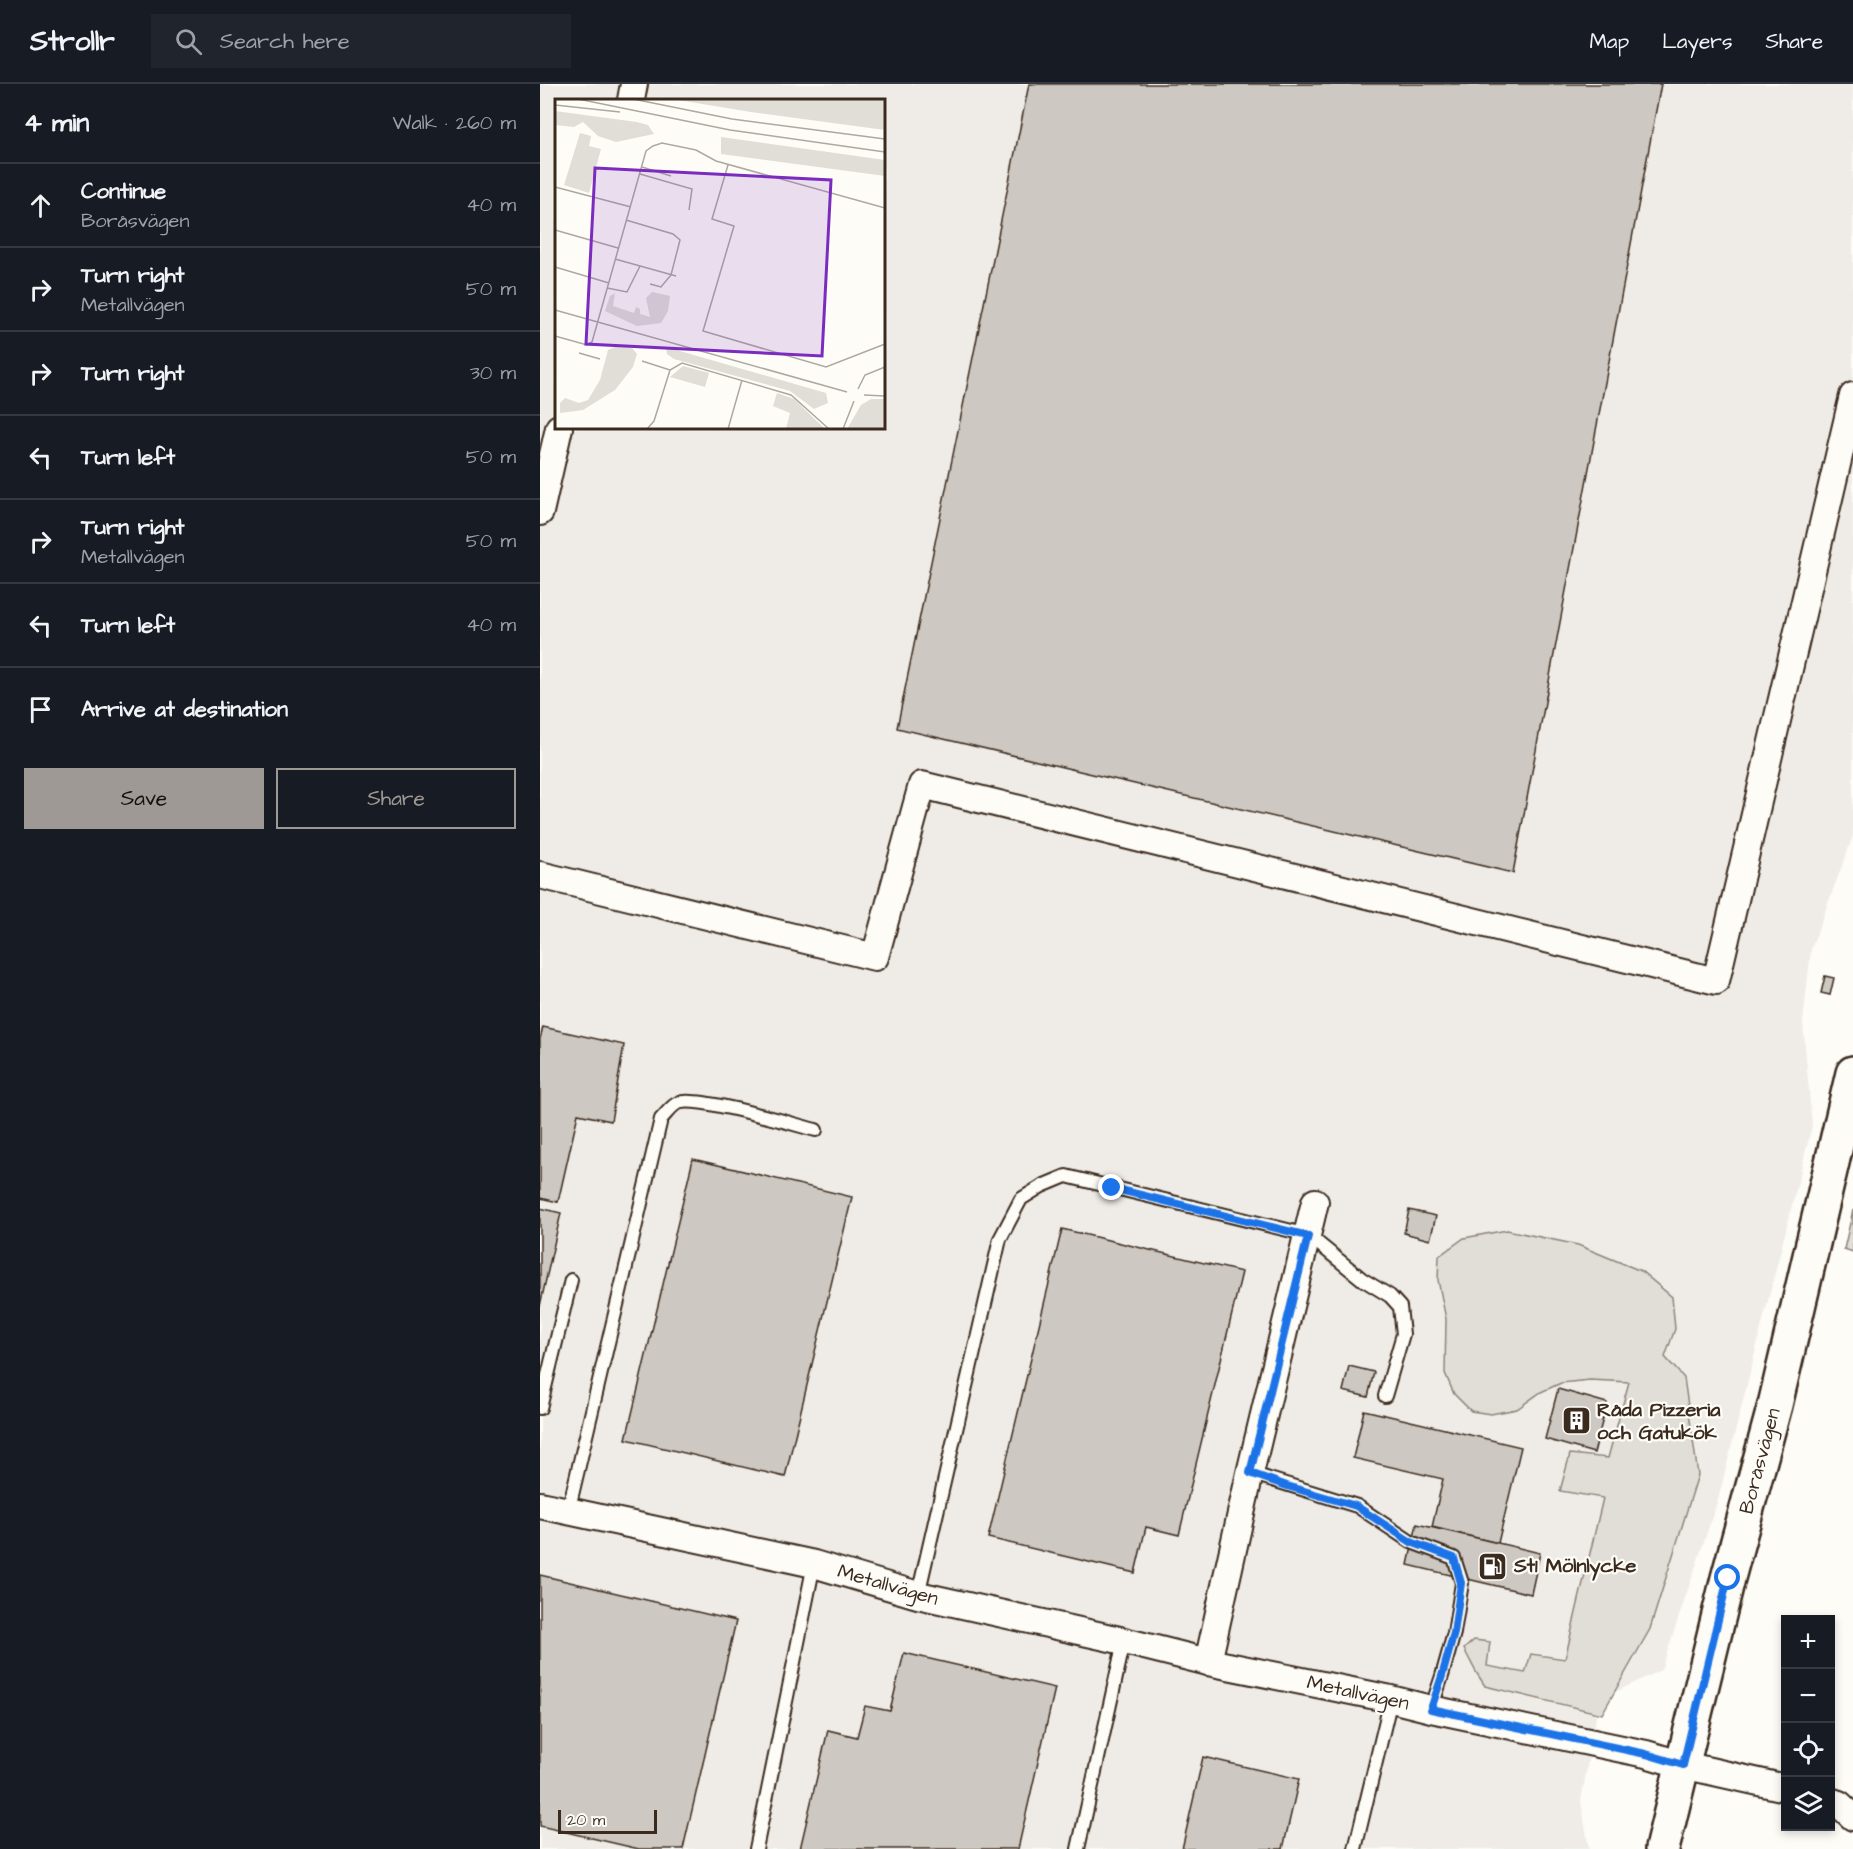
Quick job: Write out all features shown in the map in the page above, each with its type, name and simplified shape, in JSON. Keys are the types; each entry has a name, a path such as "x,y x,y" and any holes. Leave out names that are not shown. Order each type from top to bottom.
{"street":[{"path":"631,99 634,84"},
{"path":"540,876 875,957 922,785 1716,981 1853,396"},
{"path":"540,512 559,429"},
{"name":"Boråsvägen","path":"1662,1849 1728,1578 1775,1406 1853,1073"},
{"path":"1208,1662 1250,1473 1315,1202"},
{"name":"Metallvägen","path":"540,1505 814,1564 918,1595 1208,1662 1636,1752 1781,1787"},
{"path":"1835,1803 1853,1817"}],"lane":[{"path":"568,1512 661,1119 677,1103 690,1100 816,1130"},
{"path":"918,1595 1000,1239 1022,1199 1042,1186 1066,1176 1308,1236 1362,1280 1390,1296 1400,1307 1403,1334 1385,1396"},
{"path":"540,1408 571,1280"},
{"path":"1250,1473 1356,1506 1411,1542 1454,1558 1461,1583 1454,1633 1431,1709"},
{"name":"Metallvägen","path":"756,1849 814,1564"},
{"path":"1078,1849 1124,1641"},
{"path":"1355,1849 1391,1699"}],"shaded area":[{"path":"540,84 1853,84 1853,836 1811,949 1803,1023 1812,1126 1718,1500 1661,1670 1599,1700 1581,1801 1589,1849 540,1849"},
{"path":"1853,1210 1853,1252 1844,1249"},
{"path":"1507,1230 1578,1245 1641,1271 1672,1297 1675,1329 1665,1357 1684,1378 1698,1475 1650,1629 1602,1714 1485,1686 1464,1649 1474,1640 1490,1642 1487,1666 1525,1673 1531,1654 1565,1659 1603,1498 1560,1491 1570,1454 1608,1458 1629,1382 1590,1380 1561,1383 1541,1392 1517,1409 1491,1414 1471,1411 1454,1394 1445,1373 1446,1319 1438,1280 1439,1256 1464,1238"}],"building":[{"path":"1029,84 1661,84 1513,873 897,728"},
{"path":"1825,976 1834,978 1830,995 1821,993"},
{"path":"543,1027 624,1045 611,1121 578,1114 558,1202 540,1198 540,1039"},
{"path":"693,1159 852,1197 785,1477 626,1439"},
{"path":"540,1208 561,1213 540,1306"},
{"path":"1409,1210 1436,1216 1430,1240 1404,1233"},
{"path":"1062,1229 1242,1272 1179,1535 1146,1527 1135,1573 988,1538"},
{"path":"1349,1366 1374,1372 1368,1397 1343,1391"},
{"name":"Råda Pizzeria och Gatukök","path":"1558,1389 1607,1403 1594,1453 1545,1439"},
{"path":"1364,1410 1521,1447 1498,1543 1432,1527 1443,1479 1353,1458"},
{"path":"1417,1524 1540,1553 1531,1594 1408,1565"},
{"path":"540,1575 736,1621 683,1849 639,1849 540,1826"},
{"path":"904,1653 1055,1688 1018,1849 800,1849 828,1730 857,1737 865,1706 890,1711"},
{"path":"1203,1757 1299,1779 1283,1849 1182,1849"}],"place":[{"name":"Råda Pizzeria och Gatukök","path":"1576,1421"},
{"name":"St1 Mölnlycke","path":"1493,1566"}],"route":[{"path":"1112,1188 1308,1236 1250,1473 1356,1506 1411,1542 1454,1558 1461,1583 1454,1633 1431,1709 1646,1754 1683,1765 1728,1578"}]}
